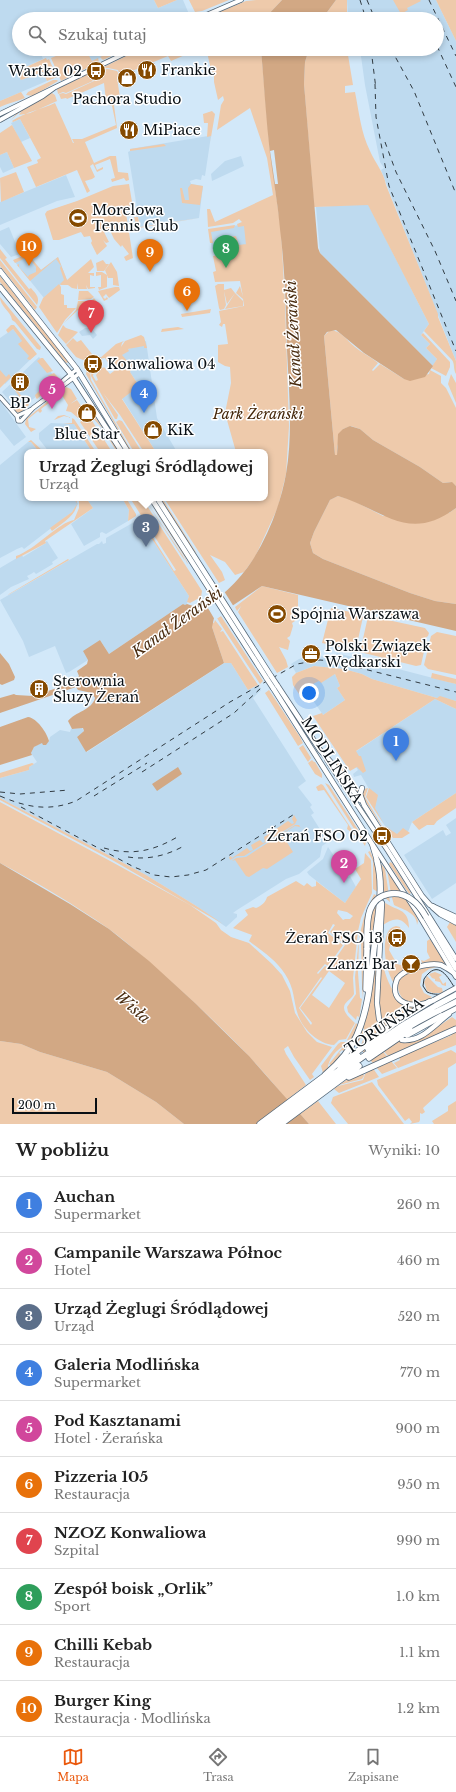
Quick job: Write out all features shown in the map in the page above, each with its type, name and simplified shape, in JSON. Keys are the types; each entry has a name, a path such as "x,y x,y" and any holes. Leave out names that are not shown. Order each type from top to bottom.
{"highway":[{"path":"353,1063 353,1042 361,1025 369,993 381,879 377,861"},
{"path":"363,1018 368,917 373,904 385,895 401,894 411,899 420,908 455,968"},
{"path":"433,907 441,914 456,922"},
{"name":"TORUŃSKA","path":"441,1012 456,995"},
{"path":"382,1041 402,1018 432,1001"},
{"name":"TORUŃSKA","path":"329,1081 382,1041 441,1012 456,1002"},
{"path":"382,1041 441,1012 456,1009"},
{"path":"274,1124 353,1063 393,1057 456,1029"},
{"path":"439,1036 456,1033"},
{"path":"267,1124 353,1063"},
{"path":"260,1124 329,1081"},
{"path":"282,1124 329,1081"}],"main road":[{"path":"213,12 241,0"},
{"path":"0,114 120,56"},
{"path":"0,120 44,96 54,88"},
{"path":"0,271 79,371 126,449"},
{"path":"0,287 72,376 120,449"},
{"name":"MODLIŃSKA","path":"153,501 275,687 372,844 455,968"},
{"name":"MODLIŃSKA","path":"159,501 216,595"},
{"name":"MODLIŃSKA","path":"275,687 327,759 388,851 455,968"},
{"path":"327,759 336,768 366,808"},
{"path":"362,788 360,797 366,808 422,896 433,907 456,917"},
{"path":"372,844 381,874 382,892 377,1007 379,1019 384,1029"},
{"path":"432,1001 417,1006 402,1002 398,997 396,988 396,982 399,976 407,970 433,964 455,968"},
{"name":"TORUŃSKA","path":"432,1001 456,988"},
{"path":"402,1040 411,1040 420,1037 441,1012"}],"street":[{"path":"0,396 21,416 48,396 52,390 79,371"}],"shaded area":[{"path":"0,0 154,0 158,8 177,0 183,0 188,12 12,12 12,56 42,56 43,59 17,71 21,80 43,72 47,81 0,101"},
{"path":"347,0 436,0 442,12 348,12"},
{"path":"444,16 456,41 456,361 381,170 384,168 380,162 361,56 444,56"},
{"path":"89,56 104,56 92,62"},
{"path":"20,119 30,138 21,142 11,123"},
{"path":"211,136 205,176 202,175 201,180 196,179 190,181 191,184 203,186 199,218 140,227 128,152 130,149"},
{"path":"7,152 14,168 3,173 0,167 0,155"},
{"path":"241,156 244,166 212,181 211,174 225,161"},
{"path":"66,175 75,197 57,201 0,225 0,202"},
{"path":"368,204 429,324 421,335 430,344 426,348 437,359 433,366 320,253 316,207"},
{"path":"245,224 249,250 233,250 234,248 232,246 212,249 209,230"},
{"path":"9,227 20,254 11,257 0,244 0,231"},
{"path":"29,256 41,270 58,257 67,280 44,298 15,262"},
{"path":"85,328 91,328 97,335 93,339 90,335 82,336 79,332"},
{"path":"13,329 34,356 5,384 0,377 0,338"},
{"path":"146,341 157,418 175,449 154,449 122,398 139,386 130,372 132,367 118,354"},
{"path":"39,357 57,380 18,411 2,392"},
{"path":"0,401 26,437 14,446 0,429"},
{"path":"51,423 74,424 90,449 47,449 39,439 39,433"},
{"path":"28,442 31,442 37,449 24,449 24,501 76,501 78,504 72,512 24,549 22,547 0,558 0,465"},
{"path":"88,501 124,501 129,510 128,521 106,534 102,532 100,533 100,537 84,546 71,524 93,508"},
{"path":"139,519 189,596 187,604 185,606 183,604 109,654 100,640 88,660 69,672 66,673 55,646 29,657 23,641 0,600 102,541 103,544 106,543 106,538 136,521 138,523"},
{"path":"47,541 58,558 52,562 53,564 36,574 34,572 27,576 29,579 11,587 0,595 0,568 22,555 23,557"},
{"path":"337,653 456,684 456,701 441,697 437,698 372,679 362,674 344,669 314,666 296,673 291,664 306,657 319,656 334,658"},
{"path":"226,662 231,663 248,690 258,685 261,690 253,698 306,781 298,787 312,805 310,807 314,813 311,815 328,842 322,846 320,857 299,874 286,879 237,910 233,913 237,914 237,917 226,927 198,907 146,875 0,798 0,778 29,770 29,767 37,762 31,753 34,747 42,742 49,741 50,737 60,730 70,732 71,729 82,728 84,731 77,737 87,752"},
{"path":"335,674 340,686 337,688 345,700 323,715 308,693 315,689 312,684 319,681 321,682"},
{"path":"435,699 456,709 456,793 412,822 408,832 400,837 385,826 367,797 369,789 361,775 354,777 353,774 358,770 349,756"},
{"path":"456,818 456,883 432,899 404,855 443,830 446,836 451,833 446,825"},
{"path":"328,847 348,877 350,876 356,887 345,903 307,872 323,859"}],"green space":[{"path":"154,0 177,0 158,8"},
{"path":"189,0 229,0 202,11 195,12"},
{"path":"282,0 271,12 219,12 246,1"},
{"path":"336,0 347,0 347,12 327,12"},
{"path":"393,0 421,1 407,8 408,10 404,12 400,12"},
{"path":"436,0 456,0 456,41 444,16 444,12 442,12"},
{"path":"56,56 89,56 92,61 98,58 99,62 61,81 51,58"},
{"path":"102,56 112,56 103,60 100,57"},
{"path":"126,56 168,56 120,76 118,70 108,68 100,69"},
{"path":"168,56 183,56 171,61"},
{"name":"Park Żerański","path":"208,56 262,56 270,152 281,230 289,426 286,474 278,507 255,557 244,572 235,575 225,562 210,555 222,572 225,580 219,583 166,501 268,501 268,449 235,449 225,413 231,383 230,367 218,362 218,345 228,344 225,324 223,324 222,327 219,325 221,322 219,311 244,306 243,299 236,293 240,286 243,297 240,281 215,282 213,272 216,271 213,256 233,253 232,250 234,249 232,246 218,248 217,239 236,236 239,245 246,244 244,226 238,227 237,224 242,222 239,219 233,223 208,227 207,209 210,209 215,222 273,195 267,158 250,108 217,130 221,105 224,100 223,96 218,100 214,82 214,74 211,70"},
{"path":"307,56 348,56 353,85 345,86 345,93 355,92 364,137 383,176 438,314 456,361 456,374 452,360 424,331 429,324 368,205 314,207 304,84 305,62"},
{"path":"46,58 47,60 49,59 57,77 47,81 43,72 21,80 17,71"},
{"path":"108,69 117,71 120,76 117,78 121,104 114,105 117,128 85,142 94,163 110,156 116,156 118,172 128,173 129,180 126,181 124,178 112,182 111,179 115,178 110,159 95,165 97,170 103,167 103,169 97,172 93,164 90,166 95,177 85,181 90,191 87,193 77,170 36,187 27,167 38,163 37,160 41,158 20,119 13,122 12,121 55,103 73,143 72,139 82,139 116,125 112,106 107,104 106,101 104,83 67,99 61,99 59,94 66,94 94,81 91,73 98,70"},
{"path":"90,73 93,81 66,93 63,92 58,94 57,89"},
{"path":"53,80 58,81 33,96 26,95 28,92"},
{"path":"21,92 25,98 0,107 0,101"},
{"path":"52,93 55,95 57,101 30,113 19,115 22,110"},
{"path":"212,111 215,114 210,143 211,136 207,137 208,123 204,123 203,114"},
{"path":"12,125 32,161 14,168 7,152 0,155 0,133"},
{"path":"164,144 166,146 130,151 130,149"},
{"path":"16,172 24,192 1,202 0,178"},
{"path":"129,184 132,202 130,206 125,207 133,258 126,261 124,257 129,254 122,245 121,247 114,239 109,228 104,232 109,242 106,243 103,240 107,246 97,255 91,243 92,241 90,236 84,237 81,232 59,240 53,240 45,214 47,211 77,201 113,186"},
{"path":"191,184 203,186 200,205 182,203 180,188 182,188 185,200 189,200 188,188"},
{"path":"134,217 138,217 140,227 199,218 139,228"},
{"path":"235,225 234,228 211,232 213,243 210,243 208,229"},
{"path":"0,249 7,258 5,259 29,289 31,288 36,294 38,298 37,305 0,258"},
{"path":"28,254 41,270 58,257 67,280 91,259 94,267 88,273 94,273 94,276 90,275 90,287 95,288 88,289 86,285 87,289 78,289 78,283 77,289 68,285 61,285 60,284 64,280 60,268 61,266 56,259 30,281 17,265 19,264 19,267 28,277 36,272 36,267 28,257 15,263 13,260"},
{"path":"0,260 37,307 35,310 0,266"},
{"path":"103,260 106,264 109,264 104,271 97,271 96,263"},
{"path":"111,262 117,272 119,286 113,285 113,278 108,278 105,270"},
{"path":"96,272 102,272 107,275 107,287 99,290 98,287 101,287 101,275 96,276"},
{"path":"0,276 69,362 66,363 0,282"},
{"path":"59,284 61,287 61,294 64,295 64,305 67,305 67,308 76,308 65,320 57,333 39,307 43,298"},
{"path":"218,284 224,284 224,290 231,288 235,293 227,304 224,291 226,305 224,309 220,310 215,286"},
{"path":"119,287 120,290 109,298 106,294 103,297 105,299 107,297 108,299 104,301 98,291"},
{"path":"79,291 88,291 94,297 91,299 78,300"},
{"path":"235,293 243,301 243,306 225,309"},
{"path":"0,297 41,347 40,350 37,349 12,320 10,314 2,304"},
{"path":"94,298 104,311 104,312 101,312 103,310 98,308 100,307 98,304 96,305 92,302 92,304 87,306 85,311 78,310 64,323 76,310 78,301 91,301"},
{"path":"211,309 210,313 182,317 181,314"},
{"path":"11,325 14,325 37,354 30,360 27,359 29,356 18,344 22,341 13,329 8,333 6,330"},
{"path":"63,325 66,328 78,332 66,344 58,335"},
{"path":"178,327 184,329 161,332 162,329"},
{"path":"330,330 341,334 358,349 378,363 372,370 373,371 380,364 404,379 429,374 430,370 441,376 441,383 446,388 456,408 456,486 451,482 443,483 420,467 373,440 360,429 351,426 343,429 337,447 337,455 335,455 324,336"},
{"path":"423,333 450,362 450,367 446,376 431,368 437,359 426,348 430,344 421,335"},
{"path":"141,335 144,337 147,348 144,348 144,346 128,349 129,351 122,355 130,364 132,363 130,372 139,386 122,399 154,449 142,449 120,415 103,393 118,415 117,419 115,419 91,376 92,369 95,366 93,376 96,381 98,380 96,375 101,369 99,365 103,368 104,367 110,374 114,371 105,358 99,359 116,344 124,341 121,347 125,341"},
{"path":"73,338 77,342 81,340 92,354 83,360 76,357 66,345"},
{"path":"43,358 53,371 47,373 37,361"},
{"path":"0,370 6,377 9,374 11,377 0,388"},
{"path":"87,370 90,371 91,380 130,449 129,449 86,374"},
{"path":"54,373 60,379 52,386 49,385 50,376 47,376"},
{"path":"451,374 456,383 456,403 448,384"},
{"path":"46,384 52,386 37,399 35,395"},
{"path":"11,385 29,405 20,413 15,412 10,405 13,403 13,406 22,407 24,403"},
{"path":"66,387 71,389 77,399 70,404 77,400 86,413 78,418 71,412 66,411 68,405 60,392"},
{"path":"48,401 49,403 41,409 42,411 40,413 38,411 28,419 29,427 36,429 31,432 25,424 26,419"},
{"path":"93,414 117,449 115,449 102,428 91,416"},
{"path":"64,415 71,418 64,416 54,420 58,416"},
{"path":"89,416 110,449 98,449 80,422"},
{"path":"72,418 94,449 90,449 74,424 63,424 72,423"},
{"path":"119,420 122,421 140,449 132,449 116,422"},
{"path":"31,440 41,449 37,449 31,442 28,442"},
{"path":"338,496 352,500 383,516 449,513 456,508 456,604 435,601 410,593 323,559 313,553 310,543 314,532 330,500"},
{"path":"79,501 88,501 93,508 45,541 46,543 16,559 16,556 31,548 61,526 74,520 79,508"},
{"path":"124,501 128,501 136,514 136,516 128,521 129,510"},
{"path":"132,501 144,501 202,591 201,597 190,603 187,602 189,596 138,518 141,519 174,571 176,570"},
{"path":"146,501 183,556 185,561"},
{"path":"149,501 183,552 188,564"},
{"path":"162,501 164,501 197,554"},
{"path":"77,504 76,509 70,517 52,531 50,528 72,512"},
{"path":"68,559 69,560 8,595 9,594"},
{"name":"Spójnia Warszawa","path":"262,586 298,595 298,607 295,621 292,623 293,626 290,636 287,638 290,641 288,650 279,647 288,667 277,673 238,612 241,606 237,611 235,607"},
{"path":"331,608 361,614 363,617 357,644 353,650 322,643"},
{"path":"221,616 263,681 260,684 217,618"},
{"path":"369,617 425,628 429,633 424,639 423,646 425,647 421,665 416,666 360,652"},
{"path":"215,620 222,629 220,632 223,631 258,685 248,690 231,663 224,663 212,627 212,622 214,623"},
{"path":"437,632 456,636 456,675 428,669 424,665 431,636"},
{"path":"314,666 344,669 362,674 372,679 437,698 440,696 456,701 456,709 435,699 356,751 359,756 361,756 366,771 363,773 357,767 350,771 313,716 322,713 323,715 345,700 337,688 340,686 335,674 321,683 319,681 313,684 315,689 303,697 301,697 293,685 292,677 296,673"},
{"path":"432,673 456,679 456,684 431,678"},
{"path":"269,690 300,737 303,743 298,746 265,693"},
{"path":"303,745 311,758 308,762 299,748"},
{"path":"312,760 315,762 322,774 322,778 315,774 308,763"},
{"path":"32,763 34,764 29,767 29,770 0,778 0,773"},
{"path":"340,763 356,788 359,790 358,794 336,764"},
{"path":"325,783 329,785 366,842 365,846"},
{"path":"321,784 356,836 347,829 348,825 324,790 318,791 316,787"},
{"path":"368,788 365,797 388,836 362,796 361,793 364,789"},
{"path":"369,788 378,795 375,808 384,825 366,797"},
{"path":"456,793 456,808 437,821 434,825 427,825 419,830 412,822"},
{"path":"0,798 146,875 223,924 114,861 0,800"},
{"path":"0,802 190,905 216,923 221,930 231,937 249,943 282,975 290,991 295,1013 307,1032 317,1042 332,1047 312,1074 314,1077 310,1080 288,1046 284,1049 306,1085 287,1100 259,1067 214,1021 124,941 70,903 0,863"},
{"path":"294,815 297,820 295,824 244,856 237,856 230,860 229,857 231,856 232,858 247,848 250,851 253,850 251,845 260,840 263,843 265,842 264,837 288,821 292,824 294,823 292,819"},
{"path":"295,825 299,825 302,830 300,827 295,826 282,834 293,852 267,869 263,868 249,877 246,876 235,860 232,861 236,858 246,857"},
{"path":"385,826 397,834 403,828 410,833 402,838 393,838"},
{"path":"370,851 376,865 379,893 373,889 373,861 368,852"},
{"path":"365,853 371,860 372,893 361,918 358,931 353,978 354,994 344,1007 347,1014 355,1023 346,1039 339,1040 334,1045 328,1044 317,1039 303,1025 296,1010 291,985 277,964 249,941 252,935 233,928 248,915 245,910 260,906 267,897 296,881 304,886 307,883 312,887 316,886 316,881 345,903 361,879 355,869 364,863","holes":["338,910 347,912 353,916 350,919 343,920 337,913","333,924 335,925 330,932 345,945 329,968 325,966 318,974 317,973 325,964 328,966 343,945 328,933","329,971 345,983 329,1008 312,995","321,977 322,978 300,1008 312,1023 311,1025 299,1008"]},
{"path":"379,861 385,869 390,902 384,897 383,879"},
{"path":"390,862 411,893 409,894 389,864"},
{"path":"387,869 416,916 418,921 417,925 415,918 412,915 406,910 394,905"},
{"path":"374,894 377,896 377,902 369,981 365,948 363,999 361,939 359,937 364,917"},
{"path":"383,901 407,916 409,928 400,920 389,921 382,926"},
{"path":"380,914 376,1015 388,1048 399,1041 413,1042 422,1038 452,1017 456,1020 456,1045 398,1068 394,1063 400,1060 399,1057 452,1035 449,1030 388,1056 363,1028"},
{"path":"450,922 456,925 456,942 447,927"},
{"path":"396,926 400,927 402,934 391,941 389,950 397,964 404,966 408,964 411,966 417,961 420,964 422,963 421,960 424,961 430,958 427,952 427,941 430,939 447,966 431,964 416,965 404,971 394,984 387,968 385,943 388,932 391,928"},
{"path":"359,938 358,973 360,998 362,999 359,1020 359,1017 357,1016 356,1020 348,1012 347,1007 356,994 355,977"},
{"path":"382,958 385,973 392,988 402,1001 416,1007 385,1027 380,1012 379,1003 379,983"},
{"path":"433,966 437,967 429,969 422,974 420,985 424,993 432,997 419,1003 407,1002 399,993 399,979 409,971"},
{"path":"435,972 442,975 439,977 443,984 446,982 446,986 435,981 435,979 429,974"},
{"path":"427,976 438,987 442,988 443,993 433,993 427,991 424,982"},
{"path":"356,1023 364,1032 357,1045 347,1040"},
{"path":"366,1032 397,1068 382,1074 360,1048"},
{"path":"0,1041 21,1044 40,1052 107,1072 156,1102 184,1124 0,1124"},
{"path":"341,1042 345,1042 352,1051 351,1052 345,1046 339,1049 331,1058 328,1068 323,1073 321,1066"},
{"path":"342,1048 346,1048 350,1052 348,1054 342,1050 339,1053 341,1054 332,1066 329,1064"},
{"path":"451,1050 456,1053 456,1063 448,1068 448,1085 423,1108 425,1112 422,1114 420,1113 419,1122 410,1124 412,1122 409,1118 405,1121 378,1085 377,1080"},
{"path":"370,1064 379,1077 339,1093 334,1089 338,1086 363,1080 365,1074 369,1071 361,1070"},
{"path":"363,1073 364,1076 362,1079 339,1085 348,1079"},
{"path":"372,1082 404,1124 348,1124 331,1103 333,1097"},
{"path":"318,1101 336,1124 309,1124 300,1114"},
{"path":"456,1101 456,1124 434,1124 432,1121 448,1111 448,1106"}],"water":[{"path":"282,0 336,0 327,12 271,12"},
{"name":"Kanał Żerański","path":"262,56 307,56 305,62 304,84 318,248 320,253 433,366 425,377 410,381 404,379 364,353 336,330 327,332 324,336 335,455 337,455 338,434 343,429 350,426 360,429 373,440 420,467 443,483 452,482 456,486 456,508 439,518 424,523 409,523 396,520 338,496 330,500 314,532 310,543 313,553 323,559 410,593 435,601 456,604 456,631 262,586 214,618 212,627 224,663 86,752 77,737 84,731 83,728 72,729 68,721 93,702 95,698 92,693 78,690 76,687 0,713 0,698 14,694 33,696 75,682 79,676 77,671 87,664 88,660 83,651 100,640 109,654 183,604 199,608 216,599 232,586 246,570 258,552 276,513 282,493 288,459 290,428 289,396 283,259 269,141"},
{"path":"0,653 9,664 15,677 14,680 2,685 0,684"},
{"path":"28,717 35,720 41,726 49,741 46,745 43,745 42,743 34,747 31,753 32,755 0,765 0,727"},
{"path":"178,767 182,774 157,791 152,784"},
{"name":"Wisła","path":"0,863 109,929 149,961 195,1003 249,1056 309,1124 184,1124 156,1102 107,1072 40,1052 21,1044 0,1041"}],"pier":[{"path":"274,150 278,184 275,184 270,151"},
{"path":"224,591 234,607 215,620 205,603"}],"tram line":[{"path":"456,990 446,975 438,970 434,970 429,973 424,979 423,986 427,992 446,995 450,997 456,1005"}],"railway":[{"path":"360,0 364,12"},
{"path":"367,0 372,12"},
{"path":"429,0 435,12"},
{"path":"444,31 456,56"},
{"path":"372,56 376,89"},
{"path":"395,56 414,91 456,194"},
{"path":"442,56 456,87"},
{"path":"375,84 376,117 389,186 456,351"},
{"path":"385,142 396,172 435,251 456,301"},
{"path":"0,796 19,803 37,807 56,806 76,801 230,702 297,664 320,660 332,661 456,692"},
{"path":"142,772 234,713 261,688"},
{"path":"94,796 147,763"},
{"path":"0,792 20,794 69,790"},
{"path":"21,807 134,867 154,875 171,877 188,875 206,870 296,813"},
{"path":"104,848 124,852 143,851 161,845 179,836"},
{"path":"128,857 142,858 156,856 169,853 182,847"}],"place":[{"name":"Frankie","path":"147,70"},
{"name":"Wartka 02","path":"96,71"},
{"name":"Pachora Studio","path":"127,78"},
{"name":"MiPiace","path":"129,130"},
{"name":"Morelowa Tennis Club","path":"78,218"},
{"name":"Burger King","path":"29,266"},
{"name":"Zespół boisk „Orlik”","path":"226,268"},
{"name":"Chilli Kebab","path":"150,272"},
{"name":"Pizzeria 105","path":"187,311"},
{"name":"NZOZ Konwaliowa","path":"91,333"},
{"name":"Konwaliowa 04","path":"93,364"},
{"name":"BP","path":"20,382"},
{"name":"Pod Kasztanami","path":"52,409"},
{"name":"Blue Star","path":"87,413"},
{"name":"Galeria Modlińska","path":"144,413"},
{"name":"KiK","path":"153,430"},
{"name":"Urząd Żeglugi Śródlądowej","path":"146,547"},
{"name":"Spójnia Warszawa","path":"277,614"},
{"name":"Polski Związek Wędkarski","path":"311,654"},
{"name":"Sterownia Śluzy Żerań","path":"39,689"},
{"name":"Auchan","path":"396,761"},
{"name":"Żerań FSO 02","path":"382,836"},
{"name":"Campanile Warszawa Północ","path":"344,883"},
{"name":"Żerań FSO 13","path":"397,938"},
{"name":"Zanzi Bar","path":"411,964"}]}
